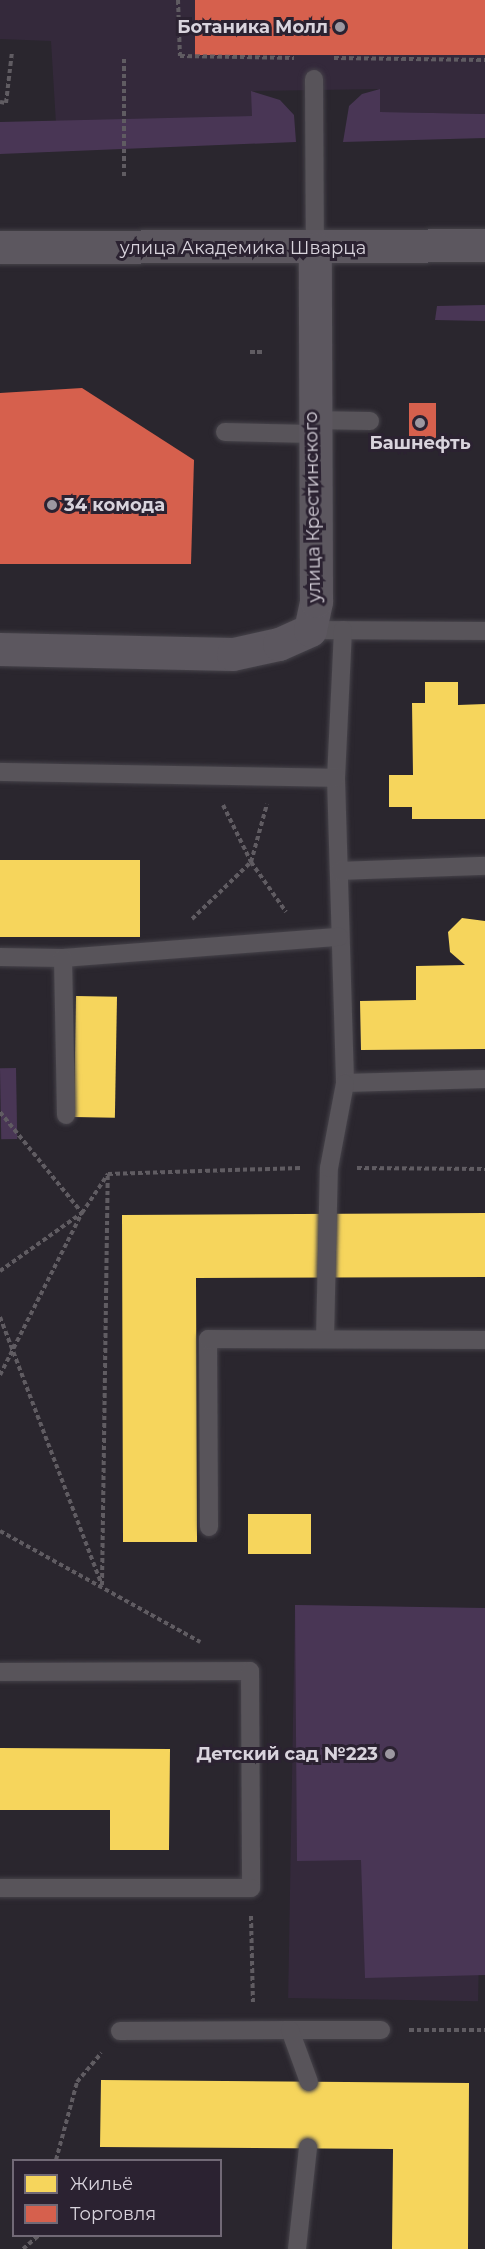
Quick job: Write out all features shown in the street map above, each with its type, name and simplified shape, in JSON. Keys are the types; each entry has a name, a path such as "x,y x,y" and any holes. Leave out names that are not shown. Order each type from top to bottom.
{"street":[{"name":"улица Академика Шварца","path":"0,247 315,249 485,245"},
{"name":"улица Крестинского","path":"310,630 316,602 312,427 315,249"},
{"path":"0,650 233,654 279,644 310,630"}],"lane":[{"path":"314,80 315,249"},
{"path":"225,432 370,421"},
{"path":"310,630 485,632"},
{"path":"325,1339 329,1168 345,1083 336,778 343,630"},
{"path":"0,772 336,778"},
{"path":"339,871 485,866"},
{"path":"0,957 63,958 339,937"},
{"path":"63,958 66,1115"},
{"path":"345,1083 485,1079"},
{"path":"209,1527 208,1339 485,1340"},
{"path":"0,1672 250,1671 251,1888 0,1888"},
{"path":"290,2030 309,2082"},
{"path":"120,2031 381,2031"},
{"path":"297,2249 308,2148"}],"path":[{"path":"178,0 180,56"},
{"path":"0,102 6,103 12,52"},
{"path":"124,57 124,176"},
{"path":"250,352 262,352"},
{"path":"203,774 251,862 306,940"},
{"path":"158,951 251,862 275,777"},
{"path":"0,1112 82,1213"},
{"path":"108,1174 329,1168 485,1169"},
{"path":"0,1376 13,1346 82,1213 108,1174"},
{"path":"102,1585 108,1174"},
{"path":"0,1271 82,1213"},
{"path":"0,1317 13,1346 102,1585"},
{"path":"0,1531 102,1585 250,1671"},
{"path":"251,1927 254,2030"},
{"path":"381,2031 485,2030"},
{"path":"56,2159 77,2082 120,2031"},
{"path":"23,2249 36,2237"}],"shaded area":[{"path":"0,0 485,0 485,114 379,112 380,89 252,91 252,116 56,124 51,41 0,39"},
{"path":"380,89 380,112 485,114 485,138 343,142 349,106 362,94"},
{"path":"251,91 280,100 294,115 296,142 0,154 0,122 252,116"},
{"path":"485,305 485,321 435,320 437,306"},
{"path":"0,1068 16,1068 17,1139 1,1139"},
{"name":"Детский сад №223","path":"295,1605 485,1608 478,2001 288,1998"},
{"name":"Детский сад №223","path":"295,1605 485,1608 485,1975 365,1978 361,1860 297,1861"}],"building: Жильё":[{"path":"425,682 458,682 458,705 485,704 485,819 412,819 412,807 389,807 389,775 413,775 412,703 425,703"},
{"path":"0,860 140,860 140,937 0,937"},
{"path":"462,918 485,921 485,1049 361,1050 360,1001 416,1000 416,966 465,965 450,952 448,932"},
{"path":"76,996 117,997 115,1118 74,1117"},
{"path":"485,1213 485,1277 196,1278 197,1542 123,1542 122,1215"},
{"path":"248,1514 311,1514 311,1554 248,1554"},
{"path":"0,1748 170,1749 169,1850 110,1850 110,1810 0,1810"},
{"path":"101,2080 469,2083 468,2249 392,2249 393,2149 100,2147"}],"building: Торговля":[{"name":"Ботаника Молл","path":"195,0 485,0 485,55 195,55"},
{"path":"82,388 194,460 191,564 0,564 0,393"},
{"path":"409,403 436,403 436,443 409,443"}],"place":[{"name":"Ботаника Молл","path":"340,27"},
{"name":"Башнефть","path":"420,423"},
{"name":"34 комода","path":"52,505"},
{"name":"Детский сад №223","path":"390,1754"}]}
